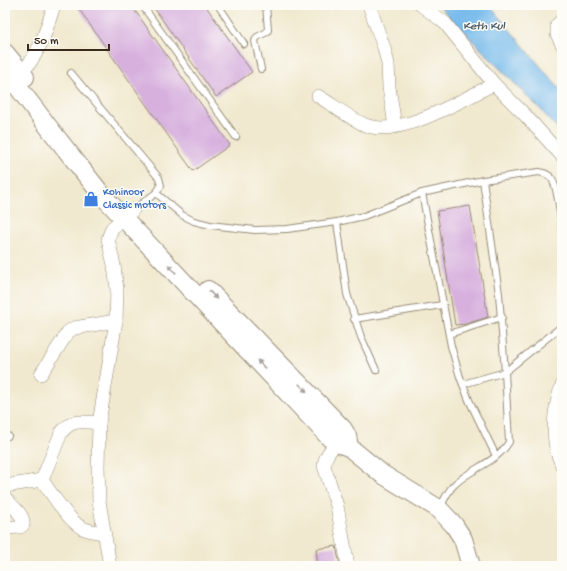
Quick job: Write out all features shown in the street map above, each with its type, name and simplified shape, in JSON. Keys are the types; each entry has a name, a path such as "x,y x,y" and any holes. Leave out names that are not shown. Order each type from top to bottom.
{"main road":[{"path":"5,53 13,75 108,184 128,214 248,332 343,429 347,436 343,445 382,474 439,508 463,539 471,566"}],"street":[{"path":"13,75 33,60 43,40 54,5"},
{"path":"369,5 385,53 395,126"},
{"path":"421,5 445,23 494,84 526,116 562,156"},
{"path":"562,20 557,26 556,30 562,44"},
{"path":"318,96 365,125 376,128 408,124 426,117 494,84"},
{"path":"110,566 99,501 98,466 99,423 116,320 117,290 114,265 108,239 112,228 128,214"},
{"path":"41,374 68,332 74,328 116,320"},
{"path":"562,385 556,405 554,421 556,448 562,466"},
{"path":"42,480 61,433 65,427 77,422 99,423"},
{"path":"343,445 329,452 324,466 337,506 348,566"},
{"path":"5,476 19,483"},
{"path":"5,486 42,480"},
{"path":"42,480 71,518 81,527 92,532 104,534"},
{"path":"5,498 22,517 24,522 20,527 5,528"}],"lane":[{"path":"142,5 236,136"},
{"path":"218,5 244,44"},
{"path":"260,69 255,41 257,37 268,30 266,5"},
{"path":"71,73 159,178 160,186 156,193 128,214"},
{"path":"156,193 182,215 194,221 210,225 255,230 287,229 337,222 364,216 422,193 483,180 539,172 546,173 552,178 555,186 562,227"},
{"path":"439,508 456,483 504,450 509,442 502,317 483,180"},
{"path":"422,193 442,305 463,384 469,400 496,456"},
{"path":"337,222 347,294 354,319 376,370"},
{"path":"354,319 442,305"},
{"path":"449,334 502,317"},
{"path":"463,384 505,372 562,326"}],"water":[{"name":"Keth Kul","path":"439,5 489,5 562,92 562,134 541,110"}],"building":[{"path":"76,5 131,5 230,145 193,171"},
{"path":"152,5 205,5 252,72 216,97"},
{"path":"470,206 488,317 466,324 455,325 437,211"},
{"path":"336,546 340,566 318,566 316,549"}],"place":[{"name":"Kohinoor Classic motors","path":"91,199"}]}
